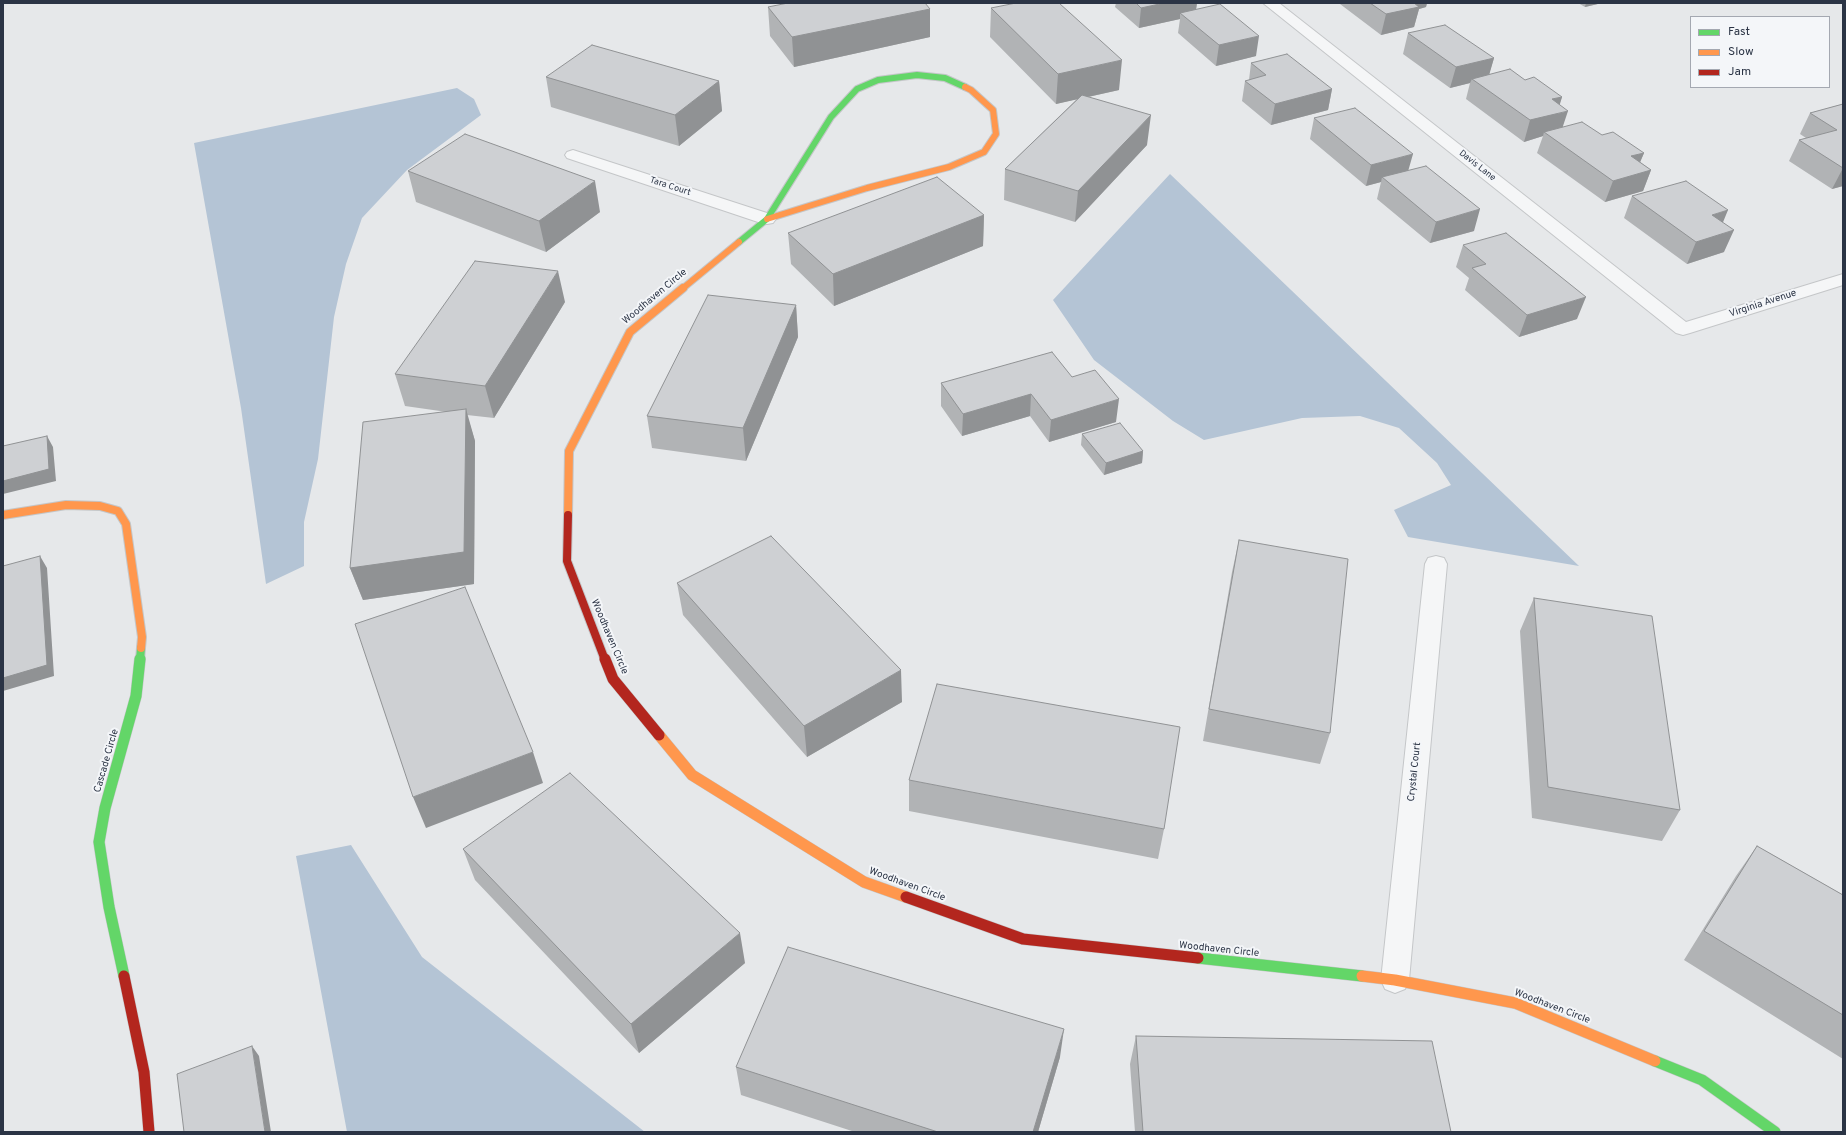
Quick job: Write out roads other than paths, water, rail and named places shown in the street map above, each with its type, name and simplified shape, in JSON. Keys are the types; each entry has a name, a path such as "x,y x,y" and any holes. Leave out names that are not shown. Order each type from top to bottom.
{"street":[{"name":"Davis Lane","path":"1270,3 1684,329"},
{"name":"Woodhaven Circle","path":"767,219 867,188 949,167 984,152 996,134 993,110 972,90 945,78 917,75 878,80 857,89 831,117 767,219 630,332 569,450 567,561 613,679 692,775 864,882 1023,939 1395,980 1515,1003 1702,1080 1775,1132"},
{"name":"Tara Court","path":"573,155 767,219"},
{"name":"Virginia Avenue","path":"1684,329 1843,279"},
{"name":"Cascade Circle","path":"3,515 66,505 100,506 118,511 126,524 142,637 136,696 105,808 99,842 109,907 144,1072 149,1132"},
{"name":"Crystal Court","path":"1395,980 1436,564"}],"water":[{"path":"457,88 474,99 481,115 407,170 362,218 346,264 334,317 318,459 304,522 304,566 266,584 241,408 194,143"},
{"path":"1170,174 1579,566 1408,537 1394,510 1451,485 1437,463 1399,428 1360,416 1302,418 1204,440 1173,421 1094,360 1053,300"},
{"path":"351,845 422,957 645,1132 347,1132 296,856"}]}
